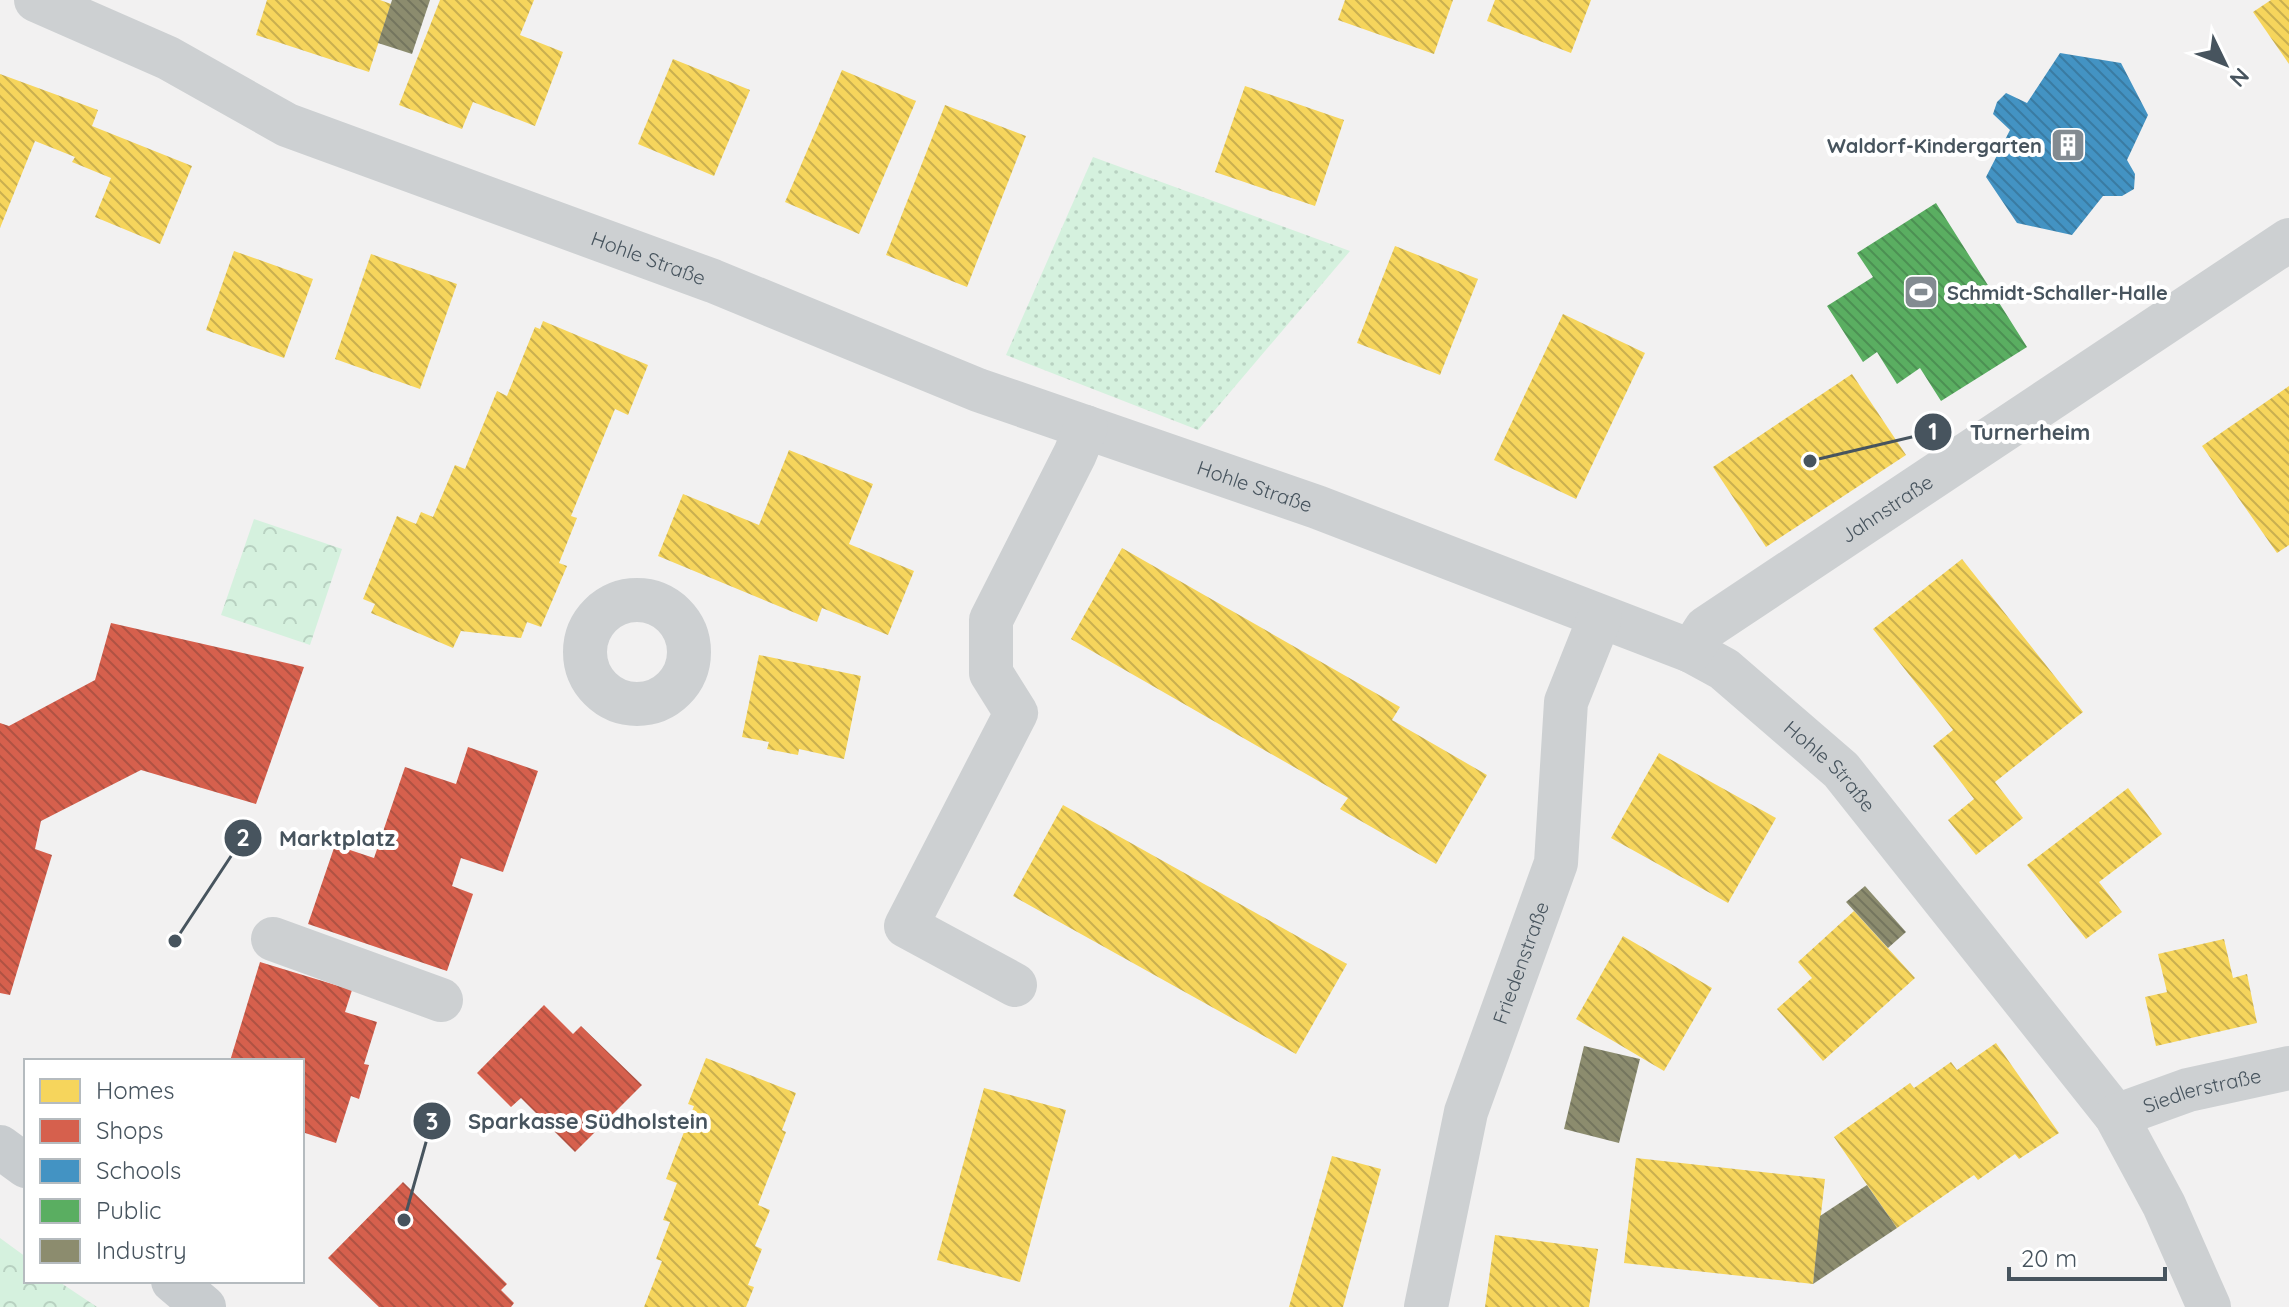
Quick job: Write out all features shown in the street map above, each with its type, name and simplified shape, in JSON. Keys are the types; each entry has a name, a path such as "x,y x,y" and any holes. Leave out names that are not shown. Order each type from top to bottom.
{"main road":[{"path":"0,1147 24,1165"},
{"path":"175,1283 204,1307"}],"street":[{"name":"Hohle Straße","path":"36,0 168,58 287,125 713,281 978,390 1317,507 1691,651 1724,669 1841,770 2116,1116 2164,1205 2209,1307"},
{"name":"Jahnstraße","path":"1691,651 1706,628 2289,240"},
{"path":"1015,985 906,926 1016,713 991,673 991,620 1086,427"},
{"name":"Friedenstraße","path":"1426,1307 1466,1112 1556,863 1566,702 1600,617"},
{"path":"273,939 441,1000"},
{"name":"Siedlerstraße","path":"2116,1116 2188,1090 2289,1068"}],"green space":[{"path":"1093,157 1350,251 1198,430 1006,355"},
{"path":"254,519 342,549 310,645 221,615"},
{"path":"0,1238 24,1256 24,1283 61,1283 97,1307 0,1307"}],"building: Homes":[{"path":"267,0 380,0 391,4 369,72 256,35"},
{"path":"440,0 534,0 520,35 563,52 535,126 473,102 462,129 399,105"},
{"path":"1345,0 1453,0 1434,54 1338,20"},
{"path":"1495,0 1591,0 1571,53 1487,21"},
{"path":"2271,0 2289,0 2289,64 2253,12"},
{"path":"673,59 750,90 714,176 638,144"},
{"path":"842,70 916,101 859,234 785,202"},
{"path":"0,74 98,110 92,126 192,166 160,244 95,217 111,178 72,162 75,157 35,141 0,228"},
{"path":"1245,86 1344,120 1315,206 1215,172"},
{"path":"945,105 1026,136 967,287 886,255"},
{"path":"1395,246 1478,279 1440,375 1357,343"},
{"path":"234,251 313,279 284,358 206,330"},
{"path":"371,254 457,284 420,389 335,359"},
{"path":"1563,314 1645,353 1576,499 1494,460"},
{"path":"543,321 648,365 628,415 615,409 571,516 577,518 559,563 567,566 541,627 527,622 521,638 461,631 453,648 371,613 375,604 363,599 397,516 416,524 421,512 433,517 455,465 465,469 497,391 507,396 535,327 540,329"},
{"path":"1852,374 1906,455 1766,547 1713,467"},
{"path":"2289,386 2289,545 2277,553 2202,446"},
{"path":"789,450 873,484 849,544 914,571 888,635 822,608 817,622 658,556 683,494 759,525"},
{"path":"1122,548 1400,707 1392,720 1487,775 1436,864 1340,809 1348,798 1071,639"},
{"path":"1962,559 2083,712 1995,782 2023,818 1976,855 1948,820 1974,799 1933,746 1953,730 1873,629"},
{"path":"759,655 861,676 844,759 799,749 798,755 767,749 769,742 742,737"},
{"path":"1659,753 1776,818 1728,903 1611,838"},
{"path":"2128,788 2162,834 2099,882 2122,912 2086,939 2027,865"},
{"path":"1063,805 1347,964 1296,1054 1013,896"},
{"path":"1854,911 1915,978 1823,1061 1777,1009 1812,978 1798,962"},
{"path":"1623,936 1712,988 1664,1071 1576,1019"},
{"path":"2224,939 2233,978 2247,974 2257,1023 2156,1046 2145,997 2167,992 2158,954"},
{"path":"1996,1043 2059,1133 2019,1159 2015,1154 1978,1180 1974,1175 1897,1228 1834,1137 1910,1083 1914,1088 1951,1062 1957,1070"},
{"path":"706,1058 796,1093 782,1130 786,1132 758,1205 770,1210 755,1246 762,1249 748,1285 754,1287 746,1307 644,1307 662,1261 656,1259 670,1222 663,1220 677,1183 666,1179 694,1106 688,1104"},
{"path":"984,1088 1066,1110 1020,1282 937,1260"},
{"path":"1332,1156 1381,1169 1343,1307 1289,1307"},
{"path":"1636,1158 1825,1179 1813,1284 1624,1263"},
{"path":"1495,1235 1598,1249 1589,1307 1485,1307"}],"building: Shops":[{"path":"111,623 304,667 256,804 141,770 41,821 35,849 52,855 10,995 0,993 0,723 9,726 95,680"},
{"path":"468,747 538,771 503,872 461,858 452,886 473,894 447,971 308,924 335,845 374,858 405,767 456,784"},
{"path":"260,962 352,990 345,1012 377,1022 364,1064 369,1065 359,1099 351,1096 336,1143 304,1133 304,1059 231,1059"},
{"path":"544,1005 573,1034 581,1026 642,1085 575,1152 521,1098 511,1107 477,1073"},
{"path":"403,1182 507,1284 501,1290 514,1303 511,1307 379,1307 328,1258"}],"building: Schools":[{"name":"Waldorf-Kindergarten","path":"2060,53 2121,63 2148,115 2127,160 2135,174 2134,189 2122,196 2103,196 2072,235 2017,223 1986,177 2010,130 1993,114 1997,102 2006,93 2027,103"}],"building: Public":[{"name":"Schmidt-Schaller-Halle","path":"1936,203 2027,347 1941,401 1920,368 1897,384 1877,352 1863,362 1827,306 1873,277 1857,253"}],"building: Industry":[{"path":"392,0 430,0 412,54 378,43"},
{"path":"1865,886 1906,932 1888,948 1846,902"},
{"path":"1584,1046 1640,1059 1619,1143 1564,1129"},
{"path":"1867,1185 1897,1228 1813,1284 1820,1216"}],"place":[{"name":"Waldorf-Kindergarten","path":"2068,145"},
{"name":"Schmidt-Schaller-Halle","path":"1921,292"},
{"name":"Turnerheim","path":"1810,461"},
{"name":"Marktplatz","path":"175,941"},
{"name":"Sparkasse Südholstein","path":"404,1220"}]}
